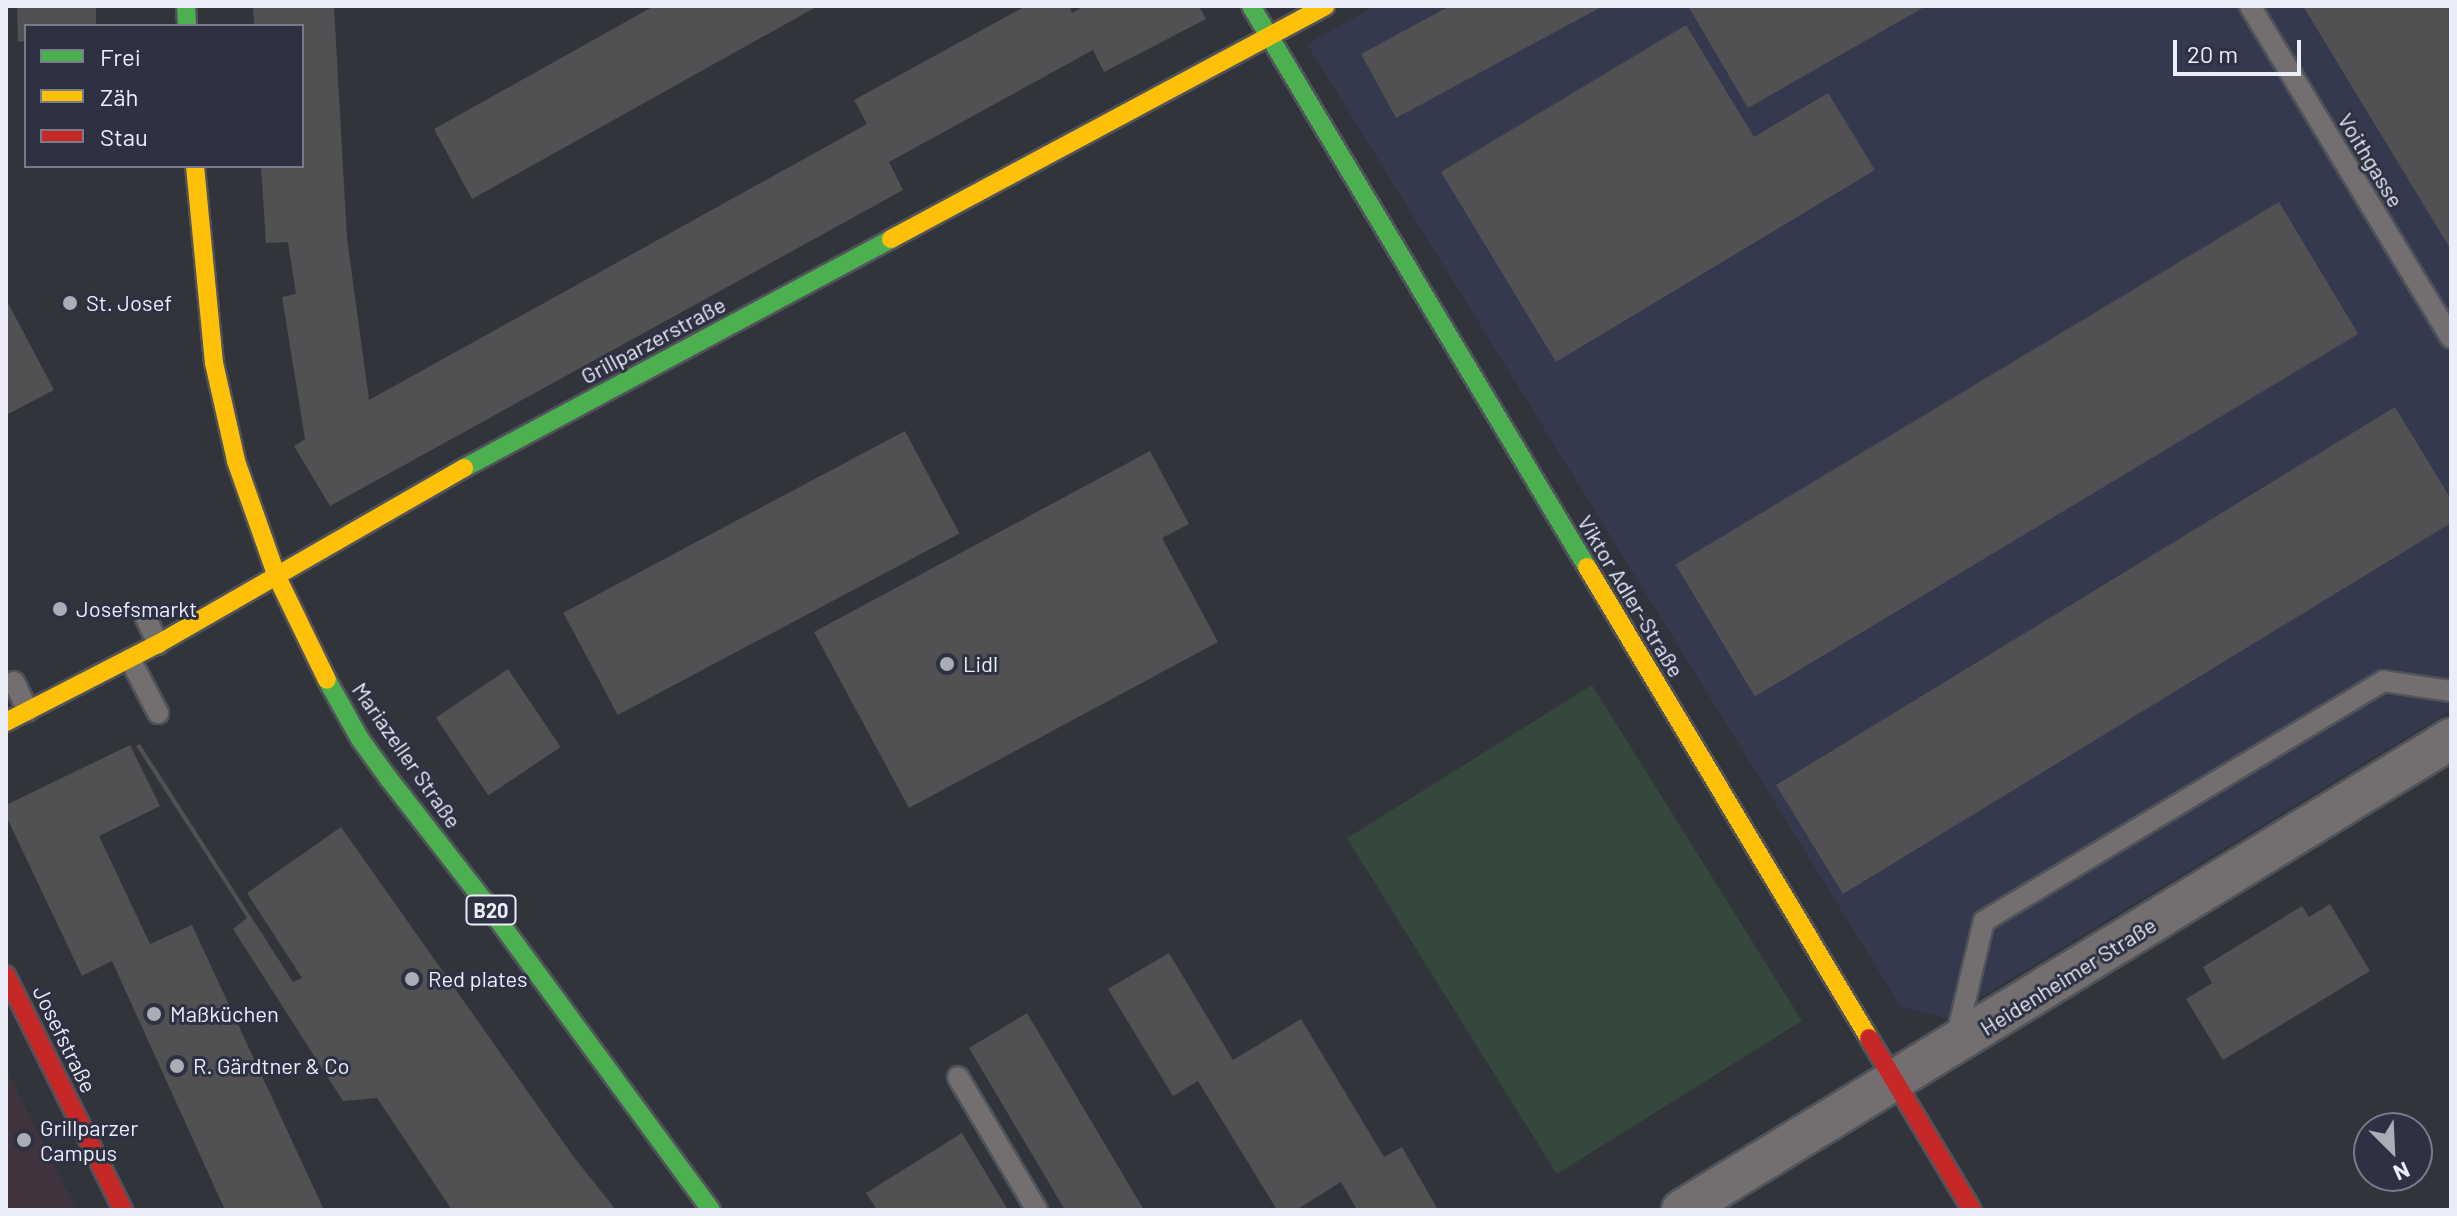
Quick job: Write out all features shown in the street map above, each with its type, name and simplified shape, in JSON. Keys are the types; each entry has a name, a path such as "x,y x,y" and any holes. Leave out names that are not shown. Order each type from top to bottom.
{"street":[{"name":"Viktor Adler-Straße","path":"1251,6 1972,1210"},
{"name":"Grillparzerstraße","path":"6,722 158,644 399,503 1326,6"},
{"name":"Mariazeller Straße","path":"195,168 214,363 236,461 277,577 313,656 360,739 711,1210"},
{"name":"Heidenheimer Straße","path":"1682,1210 1955,1046 2451,739"},
{"name":"Josefstraße","path":"6,975 123,1210"}],"lane":[{"name":"Voithgasse","path":"2250,6 2451,338"},
{"path":"145,616 158,644"},
{"path":"130,659 158,713"},
{"path":"1955,1046 1984,921 2384,681 2451,691"},
{"path":"14,682 28,711"},
{"path":"958,1077 1037,1210"}],"shaded area":[{"path":"1375,6 2451,6 2451,710 1947,1018 1901,1007 1307,44"},
{"name":"Grillparzer Campus","path":"6,1069 76,1210 6,1210"}],"green space":[{"path":"1592,685 1802,1021 1557,1174 1347,838"}],"building":[{"path":"17,6 96,6 96,24 24,24 24,41 18,42"},
{"path":"253,6 334,6 347,238 369,400 867,124 854,100 1026,6 1069,6 1072,13 1085,6 1199,6 1206,19 1104,72 1093,50 889,162 903,190 330,506 294,446 305,439 282,297 296,294 288,242 266,243 261,168 304,168 304,24 254,24"},
{"path":"654,6 818,6 472,199 434,129"},
{"path":"1450,6 1603,6 1396,118 1361,54"},
{"path":"1688,6 1926,6 1748,108"},
{"path":"2303,6 2451,6 2451,250"},
{"path":"1686,25 1754,137 1828,93 1875,170 1556,362 1441,172"},
{"path":"2279,202 2358,334 1755,697 1676,565"},
{"path":"6,299 54,390 6,415"},
{"path":"2395,407 2451,499 2451,523 1843,894 1776,785"},
{"path":"905,431 959,533 618,715 563,613"},
{"path":"1150,451 1189,524 1162,538 1218,642 909,808 814,632"},
{"path":"508,669 561,747 488,796 436,718"},
{"path":"140,744 293,982 302,978 247,893 341,827 573,1156 616,1210 452,1210 377,1098 343,1101 233,929 247,918 136,746"},
{"path":"130,745 160,806 99,836 150,944 192,925 324,1210 225,1210 112,961 82,976 6,816 6,805"},
{"path":"2330,904 2370,971 2223,1060 2186,999 2212,983 2203,967 2302,906 2309,917"},
{"path":"1169,953 1233,1060 1301,1019 1384,1157 1402,1147 1438,1210 1357,1210 1341,1182 1296,1210 1277,1210 1198,1081 1173,1096 1108,989"},
{"path":"1027,1013 1144,1210 1065,1210 969,1048"},
{"path":"962,1133 1008,1210 877,1210 866,1193"}],"traffic: fast":[{"path":"186,6 187,24"},
{"path":"1251,6 1587,567"},
{"path":"464,468 891,239"},
{"path":"327,680 360,739 487,905 711,1210"}],"traffic: slow":[{"path":"891,239 1326,6"},
{"path":"195,168 214,363 236,461 277,577 327,680"},
{"path":"6,722 158,644 464,468"},
{"path":"1587,567 1869,1038"}],"traffic: jam":[{"path":"6,975 123,1210"},
{"path":"1869,1038 1972,1210"}],"place":[{"name":"St. Josef","path":"70,303"},
{"name":"Josefsmarkt","path":"60,609"},
{"name":"Lidl","path":"947,664"},
{"name":"Red plates","path":"412,979"},
{"name":"Maßküchen","path":"154,1014"},
{"name":"R. Gärdtner & Co","path":"177,1066"},
{"name":"Grillparzer Campus","path":"24,1140"}]}
